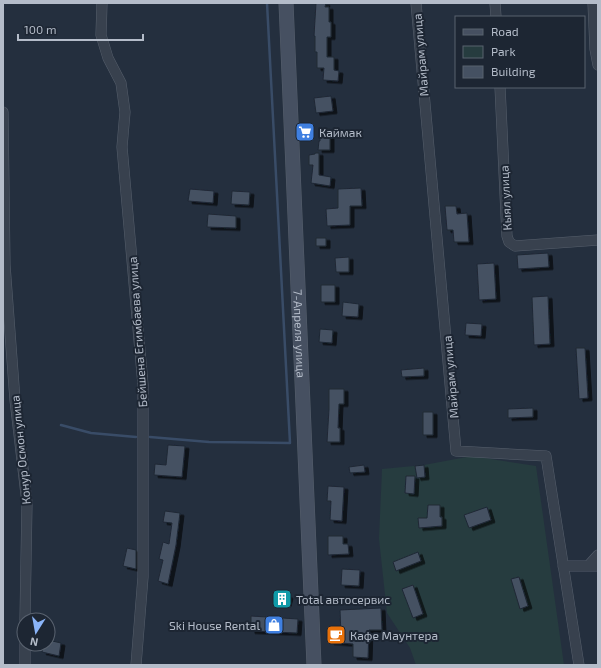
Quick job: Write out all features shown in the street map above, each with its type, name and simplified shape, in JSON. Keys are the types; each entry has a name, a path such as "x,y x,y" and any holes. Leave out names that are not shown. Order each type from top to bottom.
{"main road":[{"name":"7-Апреля улица","path":"286,3 314,665"}],"street":[{"name":"Бейшена Егимбаева улица","path":"102,3 101,35 108,58 121,83 125,112 122,147 143,385 143,577 136,665"},
{"name":"Майрам улица","path":"416,3 456,451 546,456 579,665"},
{"path":"496,3 496,16"},
{"path":"593,3 595,50 598,65"},
{"name":"Кыял улица","path":"500,88 507,236 509,242 515,246 598,240"},
{"name":"Конур Осмон улица","path":"3,112 5,265 15,400 27,503 25,612"},
{"path":"564,566 593,566 598,555"},
{"path":"25,652 25,665"}],"green space":[{"path":"472,456 536,466 564,665 416,665 410,648 387,613 379,539 382,469 424,465"}],"building":[{"path":"316,3 326,3 325,7 329,7 331,37 327,37 327,57 334,57 334,70 339,71 338,81 323,80 324,68 317,68 317,52 315,52 314,36"},
{"path":"331,96 333,111 316,113 314,98"},
{"path":"320,129 330,129 330,150 318,150"},
{"path":"319,153 319,175 331,177 330,186 311,183 313,165 309,165 309,155"},
{"path":"361,188 362,206 350,206 350,225 327,226 326,209 338,208 338,189"},
{"path":"190,189 214,191 213,203 188,201"},
{"path":"232,191 250,192 249,205 231,204"},
{"path":"445,206 456,206 457,214 467,213 469,242 454,242 453,230 447,230"},
{"path":"208,214 236,216 236,228 207,227"},
{"path":"316,238 326,238 326,246 316,246"},
{"path":"548,253 549,267 518,269 517,255"},
{"path":"349,257 349,272 336,272 335,258"},
{"path":"494,263 496,299 479,300 477,264"},
{"path":"321,285 335,285 335,302 321,302"},
{"path":"548,296 550,344 534,345 532,297"},
{"path":"343,302 359,304 358,317 342,316"},
{"path":"466,323 482,324 481,336 465,335"},
{"path":"320,329 333,330 332,343 319,342"},
{"path":"576,348 585,348 588,398 579,399"},
{"path":"424,368 424,376 402,377 401,370"},
{"path":"329,389 344,389 344,404 339,404 338,428 340,428 340,442 327,442"},
{"path":"533,408 533,417 508,418 508,409"},
{"path":"423,412 433,412 433,435 423,435"},
{"path":"168,445 185,446 182,477 154,475 155,464 166,465"},
{"path":"364,465 365,472 350,473 349,467"},
{"path":"424,465 425,477 417,478 415,466"},
{"path":"406,476 415,476 414,494 405,493"},
{"path":"328,486 344,487 342,521 330,520 331,501 327,501"},
{"path":"428,505 440,505 442,526 419,528 418,518 427,518"},
{"path":"487,507 491,520 469,528 464,515"},
{"path":"165,511 180,513 176,545 168,584 158,581 163,560 159,559 163,542 169,544 172,523 163,522"},
{"path":"328,536 343,536 343,544 348,544 349,554 328,555"},
{"path":"127,548 136,550 136,569 123,566"},
{"path":"418,552 421,561 396,571 393,562"},
{"path":"342,569 360,570 359,586 341,585"},
{"path":"519,577 528,606 520,609 511,579"},
{"path":"413,585 423,614 413,618 402,589"},
{"name":"Total автосервис","path":"277,593 289,596 287,604 276,601"},
{"path":"381,608 382,630 369,630 368,658 353,657 353,644 330,642 331,634 341,635 340,610"},
{"name":"Ski House Rental","path":"251,616 298,619 297,633 251,631"},
{"path":"56,642 61,643 59,656 42,652 56,652"}],"waterway":[{"path":"150,437 209,442 290,443 267,3"},
{"path":"61,425 91,433 136,437"}],"place":[{"name":"Каймак","path":"305,132"},
{"name":"Total автосервис","path":"282,599"},
{"name":"Ski House Rental","path":"274,625"},
{"name":"Кафе Маунтера","path":"336,635"}]}
